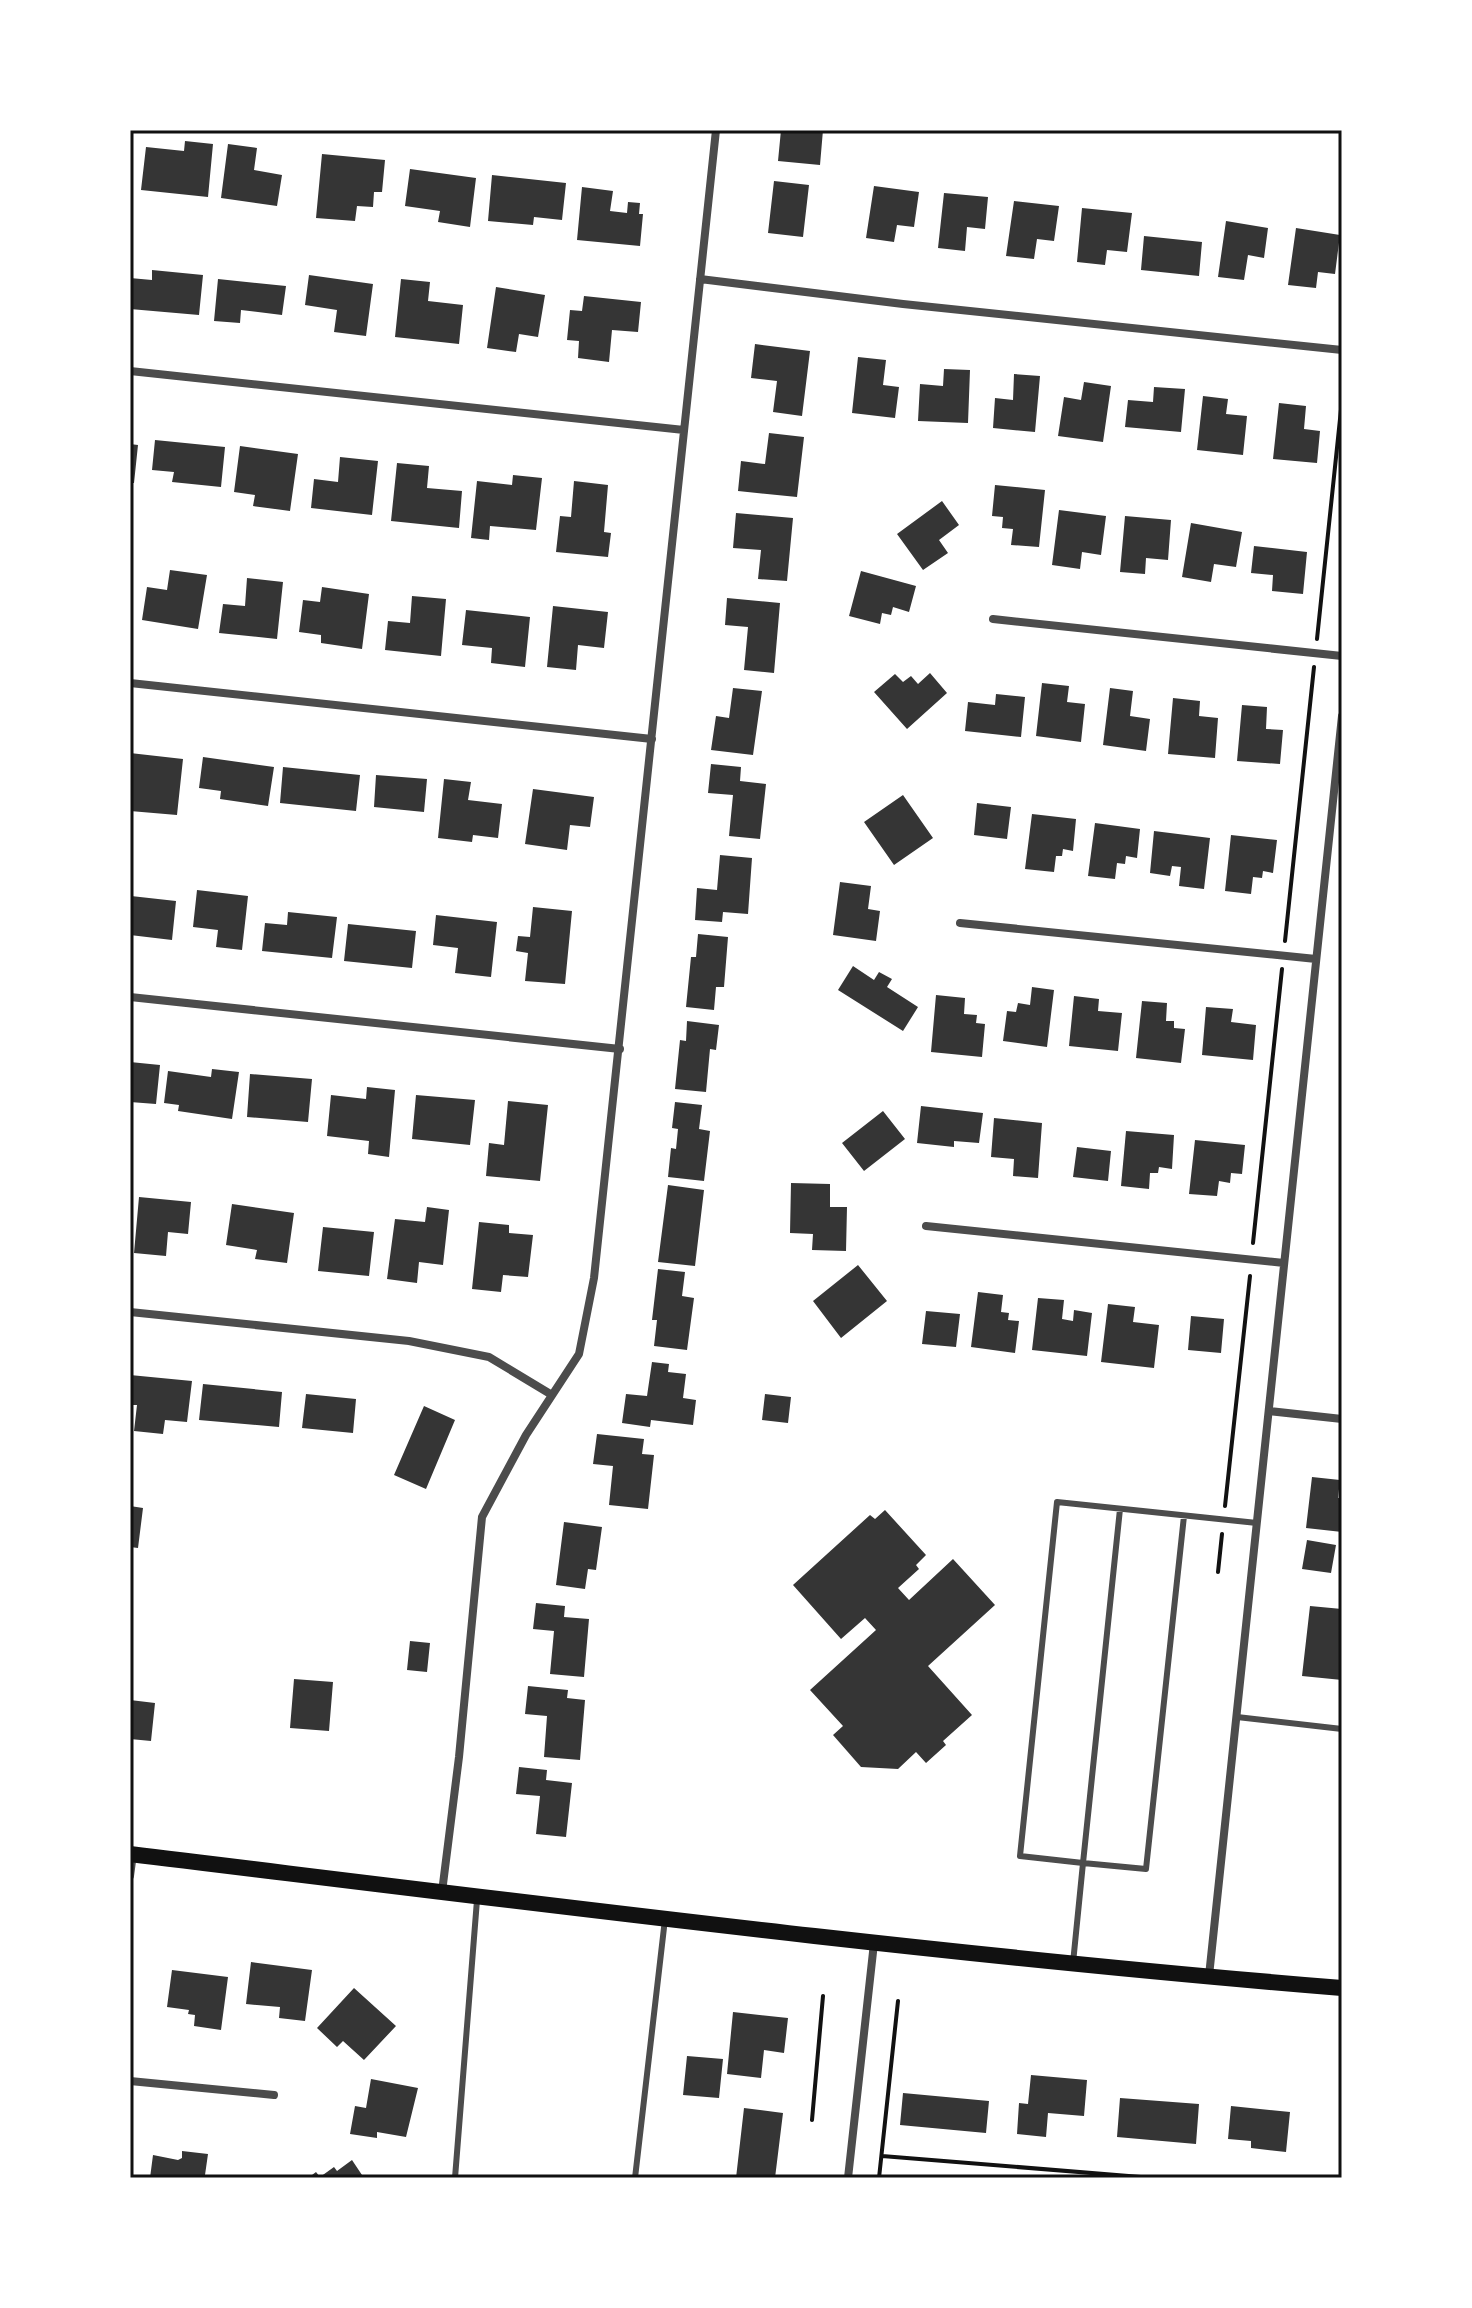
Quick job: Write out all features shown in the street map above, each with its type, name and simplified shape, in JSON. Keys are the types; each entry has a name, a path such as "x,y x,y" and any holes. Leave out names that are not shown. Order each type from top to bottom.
{"main road":[{"path":"131,1854 665,1919 1209,1978 1342,1988"}],"street":[{"path":"442,1892 459,1757 482,1517 526,1435 579,1354 594,1278 716,130"},
{"path":"700,279 919,306 1342,350"},
{"path":"130,371 684,430"},
{"path":"993,619 1342,656"},
{"path":"130,683 652,739"},
{"path":"1209,1978 1342,716"},
{"path":"960,923 1316,959"},
{"path":"130,997 620,1049"},
{"path":"926,1226 1284,1263"},
{"path":"130,1312 409,1341 489,1357 552,1395"},
{"path":"1269,1411 1342,1419"},
{"path":"130,1876 131,1854"},
{"path":"848,2178 874,1942"},
{"path":"130,2081 274,2095"}],"lane":[{"path":"1184,1516 1146,1869 1020,1856 1057,1502 1257,1523"},
{"path":"1073,1963 1120,1509"},
{"path":"1237,1717 1342,1729"},
{"path":"455,2178 478,1896"},
{"path":"635,2178 665,1919"}],"path":[{"path":"1218,1572 1342,400"},
{"path":"812,2120 823,1996"},
{"path":"879,2178 898,2001"},
{"path":"882,2156 1153,2178"}],"building":[{"path":"781,130 823,130 820,165 778,161"},
{"path":"185,141 213,144 208,197 141,190 146,147 184,151"},
{"path":"228,144 257,148 254,170 282,175 277,206 221,198"},
{"path":"322,154 385,160 382,192 374,192 373,207 357,206 355,221 316,218"},
{"path":"410,169 476,178 470,227 438,222 440,211 405,206"},
{"path":"492,175 566,183 562,220 534,217 533,225 488,221"},
{"path":"774,181 809,185 803,237 768,233"},
{"path":"874,186 919,192 914,227 897,225 894,242 866,238"},
{"path":"582,187 613,191 610,211 627,213 628,202 640,203 639,214 643,214 640,246 577,240"},
{"path":"944,193 988,197 985,229 967,227 965,251 938,248"},
{"path":"1014,201 1059,206 1054,241 1037,239 1034,259 1006,256"},
{"path":"1082,208 1132,213 1127,252 1107,250 1105,265 1077,262"},
{"path":"1226,221 1268,228 1264,258 1248,255 1244,280 1218,277"},
{"path":"1296,228 1340,235 1335,274 1318,272 1316,288 1288,285"},
{"path":"1144,236 1202,242 1199,276 1141,270"},
{"path":"152,270 203,275 199,315 130,309 130,278 152,280"},
{"path":"309,275 373,284 366,336 334,332 337,310 305,305"},
{"path":"218,279 286,286 282,315 241,310 240,323 214,321"},
{"path":"401,279 430,282 428,301 463,305 459,344 395,337"},
{"path":"496,287 545,295 538,337 519,334 516,352 487,348"},
{"path":"584,296 641,302 638,332 612,330 609,362 578,358 579,341 567,340 570,310 582,311"},
{"path":"755,344 810,351 802,416 773,412 777,381 751,378"},
{"path":"858,357 886,360 883,385 899,387 895,418 852,413"},
{"path":"944,369 970,370 968,423 918,421 920,384 943,386"},
{"path":"1014,374 1040,376 1035,432 993,428 995,398 1013,400"},
{"path":"1084,382 1111,386 1103,442 1058,436 1064,397 1081,400"},
{"path":"1154,387 1185,389 1181,432 1125,427 1128,400 1153,402"},
{"path":"1203,396 1228,399 1226,414 1247,416 1243,455 1197,450"},
{"path":"1279,403 1306,406 1304,429 1320,431 1317,463 1273,459"},
{"path":"769,433 804,437 797,497 738,491 741,461 765,464"},
{"path":"155,440 225,447 221,487 172,482 174,472 152,470"},
{"path":"130,444 138,445 134,483 130,483"},
{"path":"240,446 298,454 290,511 253,506 255,495 234,492"},
{"path":"340,457 378,461 372,515 311,508 314,479 338,482"},
{"path":"397,463 429,466 427,488 462,491 459,528 391,521"},
{"path":"513,475 542,478 536,530 490,526 489,540 471,538 477,481 512,485"},
{"path":"574,481 608,485 604,532 611,533 608,557 556,552 560,516 571,517"},
{"path":"995,485 1045,490 1039,547 1011,545 1013,529 1002,528 1003,517 992,516"},
{"path":"942,501 959,525 939,540 948,553 923,570 897,534"},
{"path":"1059,510 1106,516 1101,555 1082,552 1080,569 1052,565"},
{"path":"736,513 793,518 787,581 758,579 761,550 733,548"},
{"path":"1125,516 1171,520 1168,560 1146,558 1145,574 1120,572"},
{"path":"1191,523 1242,532 1236,567 1214,564 1211,582 1182,577"},
{"path":"1254,546 1307,552 1303,594 1272,591 1273,575 1251,573"},
{"path":"170,570 207,575 198,629 142,620 147,587 167,590"},
{"path":"861,571 916,586 909,612 893,607 891,615 882,613 880,624 849,616"},
{"path":"247,578 283,582 277,639 219,633 223,604 245,606"},
{"path":"322,587 369,594 362,649 321,643 321,635 299,632 303,600 320,602"},
{"path":"412,596 446,599 441,656 385,650 388,621 410,623"},
{"path":"727,598 780,603 774,673 744,670 748,627 725,625"},
{"path":"553,606 608,612 604,648 578,645 576,670 547,667"},
{"path":"466,610 530,617 525,667 491,663 492,648 462,645"},
{"path":"930,673 947,693 907,729 874,692 895,674 903,682 911,676 918,684"},
{"path":"1042,683 1069,686 1067,702 1085,704 1081,742 1036,736"},
{"path":"733,688 762,691 753,755 711,750 716,716 729,718"},
{"path":"1110,688 1133,691 1130,716 1150,719 1146,751 1103,745"},
{"path":"996,694 1025,697 1021,737 965,731 968,702 995,705"},
{"path":"1173,698 1200,701 1199,716 1218,718 1215,758 1168,754"},
{"path":"1242,705 1267,707 1266,729 1283,730 1280,764 1237,761"},
{"path":"130,753 183,759 177,815 130,811"},
{"path":"203,757 274,767 268,806 220,799 221,791 199,788"},
{"path":"711,764 741,767 740,781 766,784 760,839 729,836 733,795 708,793"},
{"path":"283,767 360,775 356,811 280,803"},
{"path":"376,775 427,779 424,812 374,807"},
{"path":"444,779 471,782 468,800 502,804 498,838 473,835 472,842 438,838"},
{"path":"533,789 594,797 590,827 570,825 567,850 525,844"},
{"path":"903,795 933,838 894,865 864,822"},
{"path":"977,803 1011,807 1007,839 974,835"},
{"path":"1032,814 1076,819 1073,851 1063,849 1062,856 1056,856 1054,872 1025,869"},
{"path":"1095,823 1140,829 1137,858 1126,856 1125,864 1117,863 1115,879 1088,876"},
{"path":"1154,831 1210,838 1204,889 1179,886 1181,867 1172,866 1170,876 1150,873"},
{"path":"1231,835 1277,840 1273,873 1263,871 1262,878 1253,877 1251,894 1225,891"},
{"path":"720,855 752,858 748,914 723,912 722,922 695,920 697,888 717,890"},
{"path":"840,882 871,886 868,909 880,911 876,941 833,935"},
{"path":"197,890 248,896 242,950 216,947 218,930 193,927"},
{"path":"131,896 176,901 172,940 130,935"},
{"path":"533,907 572,911 565,984 525,981 528,953 516,951 518,936 530,937"},
{"path":"288,912 337,917 332,958 262,951 265,923 287,925"},
{"path":"436,915 497,922 491,977 455,973 458,948 433,945"},
{"path":"348,924 416,931 412,968 344,961"},
{"path":"698,934 728,937 724,987 716,987 714,1010 686,1007 691,957 696,957"},
{"path":"853,966 874,980 879,972 892,979 887,987 918,1007 903,1031 838,990"},
{"path":"1032,987 1054,990 1047,1047 1003,1041 1007,1011 1016,1012 1018,1003 1030,1005"},
{"path":"936,995 965,998 964,1014 977,1015 976,1023 985,1024 982,1057 931,1052"},
{"path":"1074,996 1099,999 1098,1011 1122,1013 1118,1051 1069,1046"},
{"path":"1142,1001 1167,1003 1166,1021 1174,1021 1174,1028 1185,1029 1181,1063 1136,1058"},
{"path":"1206,1007 1233,1009 1231,1022 1256,1025 1253,1060 1202,1055"},
{"path":"687,1021 719,1025 716,1050 710,1049 706,1092 675,1089 680,1040 686,1041"},
{"path":"130,1062 160,1065 156,1104 130,1102"},
{"path":"212,1069 239,1072 232,1119 178,1111 179,1105 164,1103 168,1071 211,1077"},
{"path":"250,1074 312,1079 308,1122 247,1117"},
{"path":"367,1087 395,1090 389,1157 368,1154 369,1141 327,1136 331,1095 366,1099"},
{"path":"416,1095 475,1100 470,1145 412,1139"},
{"path":"508,1101 548,1105 540,1181 486,1176 489,1143 504,1145"},
{"path":"675,1102 702,1105 699,1129 710,1131 704,1181 668,1177 671,1148 676,1149 678,1129 672,1128"},
{"path":"921,1106 983,1113 979,1143 954,1141 954,1147 917,1143"},
{"path":"883,1111 905,1139 864,1171 842,1143"},
{"path":"994,1118 1042,1123 1038,1178 1013,1176 1014,1159 991,1157"},
{"path":"1126,1131 1174,1135 1172,1169 1159,1167 1158,1173 1150,1173 1149,1189 1121,1186"},
{"path":"1195,1140 1245,1145 1242,1174 1231,1173 1230,1183 1219,1181 1217,1196 1189,1194"},
{"path":"1077,1147 1111,1151 1108,1181 1073,1177"},
{"path":"791,1183 830,1184 830,1207 847,1207 846,1251 812,1250 813,1234 790,1233"},
{"path":"668,1185 704,1190 695,1266 658,1262"},
{"path":"139,1197 191,1202 188,1234 168,1232 166,1256 134,1253"},
{"path":"232,1204 294,1213 287,1263 255,1259 257,1250 226,1245"},
{"path":"427,1207 449,1210 443,1265 419,1262 417,1283 387,1279 395,1219 425,1222"},
{"path":"479,1222 509,1225 509,1233 533,1235 528,1277 503,1275 501,1292 472,1289"},
{"path":"323,1227 374,1232 369,1276 318,1271"},
{"path":"858,1265 887,1301 841,1338 813,1301"},
{"path":"658,1269 685,1272 682,1296 694,1298 687,1350 654,1346 657,1320 652,1320"},
{"path":"978,1292 1003,1295 1001,1312 1009,1313 1008,1320 1019,1321 1015,1353 971,1347"},
{"path":"1038,1298 1064,1300 1062,1319 1073,1321 1074,1310 1092,1313 1087,1356 1032,1350"},
{"path":"1108,1304 1135,1307 1133,1322 1159,1325 1154,1368 1101,1362"},
{"path":"926,1311 960,1314 956,1347 922,1344"},
{"path":"1191,1316 1224,1319 1221,1353 1188,1350"},
{"path":"652,1362 669,1364 668,1372 686,1374 683,1398 696,1400 693,1425 651,1420 650,1427 622,1423 626,1394 647,1396"},
{"path":"130,1375 192,1381 187,1422 165,1420 163,1434 134,1431 137,1405 130,1405"},
{"path":"203,1384 282,1392 279,1427 199,1420"},
{"path":"306,1394 356,1399 353,1433 302,1428"},
{"path":"765,1394 791,1397 788,1423 762,1420"},
{"path":"424,1406 455,1420 426,1489 394,1475"},
{"path":"597,1434 644,1439 642,1454 654,1455 648,1509 609,1505 613,1466 593,1464"},
{"path":"1312,1477 1340,1480 1338,1498 1342,1498 1342,1532 1306,1528"},
{"path":"130,1506 143,1508 138,1548 130,1547"},
{"path":"885,1510 926,1555 916,1565 919,1569 898,1588 909,1600 953,1559 995,1605 928,1666 972,1715 943,1741 946,1745 926,1763 916,1752 898,1769 861,1767 833,1735 843,1726 810,1690 876,1630 865,1618 841,1639 793,1585 870,1515 875,1519"},
{"path":"564,1522 602,1527 596,1570 588,1569 585,1589 556,1585"},
{"path":"1307,1540 1336,1545 1331,1573 1302,1569"},
{"path":"536,1603 565,1606 564,1617 589,1619 584,1677 550,1674 554,1631 533,1629"},
{"path":"1310,1606 1342,1609 1342,1680 1302,1676"},
{"path":"410,1641 430,1643 427,1672 407,1670"},
{"path":"294,1679 333,1682 329,1731 290,1728"},
{"path":"528,1686 568,1690 567,1698 585,1700 580,1760 544,1757 547,1716 525,1714"},
{"path":"130,1700 155,1703 151,1741 130,1739"},
{"path":"519,1767 547,1770 546,1780 572,1783 566,1837 536,1834 540,1796 516,1794"},
{"path":"251,1962 312,1970 305,2021 279,2018 280,2007 246,2004"},
{"path":"172,1970 228,1977 221,2030 194,2026 195,2015 188,2014 189,2010 167,2007"},
{"path":"354,1988 396,2026 364,2060 343,2041 337,2047 317,2028"},
{"path":"733,2012 788,2018 784,2053 764,2050 761,2078 727,2074"},
{"path":"687,2056 723,2059 719,2098 683,2095"},
{"path":"1031,2075 1087,2080 1084,2116 1048,2113 1046,2137 1017,2134 1019,2103 1028,2104"},
{"path":"371,2079 418,2088 406,2137 377,2132 377,2138 350,2134 355,2106 366,2108"},
{"path":"903,2093 989,2101 986,2133 900,2125"},
{"path":"1120,2098 1199,2104 1196,2144 1117,2137"},
{"path":"1231,2106 1290,2112 1286,2152 1251,2148 1251,2141 1228,2139"},
{"path":"744,2108 783,2113 775,2178 736,2178"},
{"path":"182,2151 208,2154 205,2175 200,2178 150,2178 153,2155 178,2160 182,2158"},
{"path":"352,2160 364,2178 308,2178 316,2172 320,2177 334,2167 337,2171"}]}
